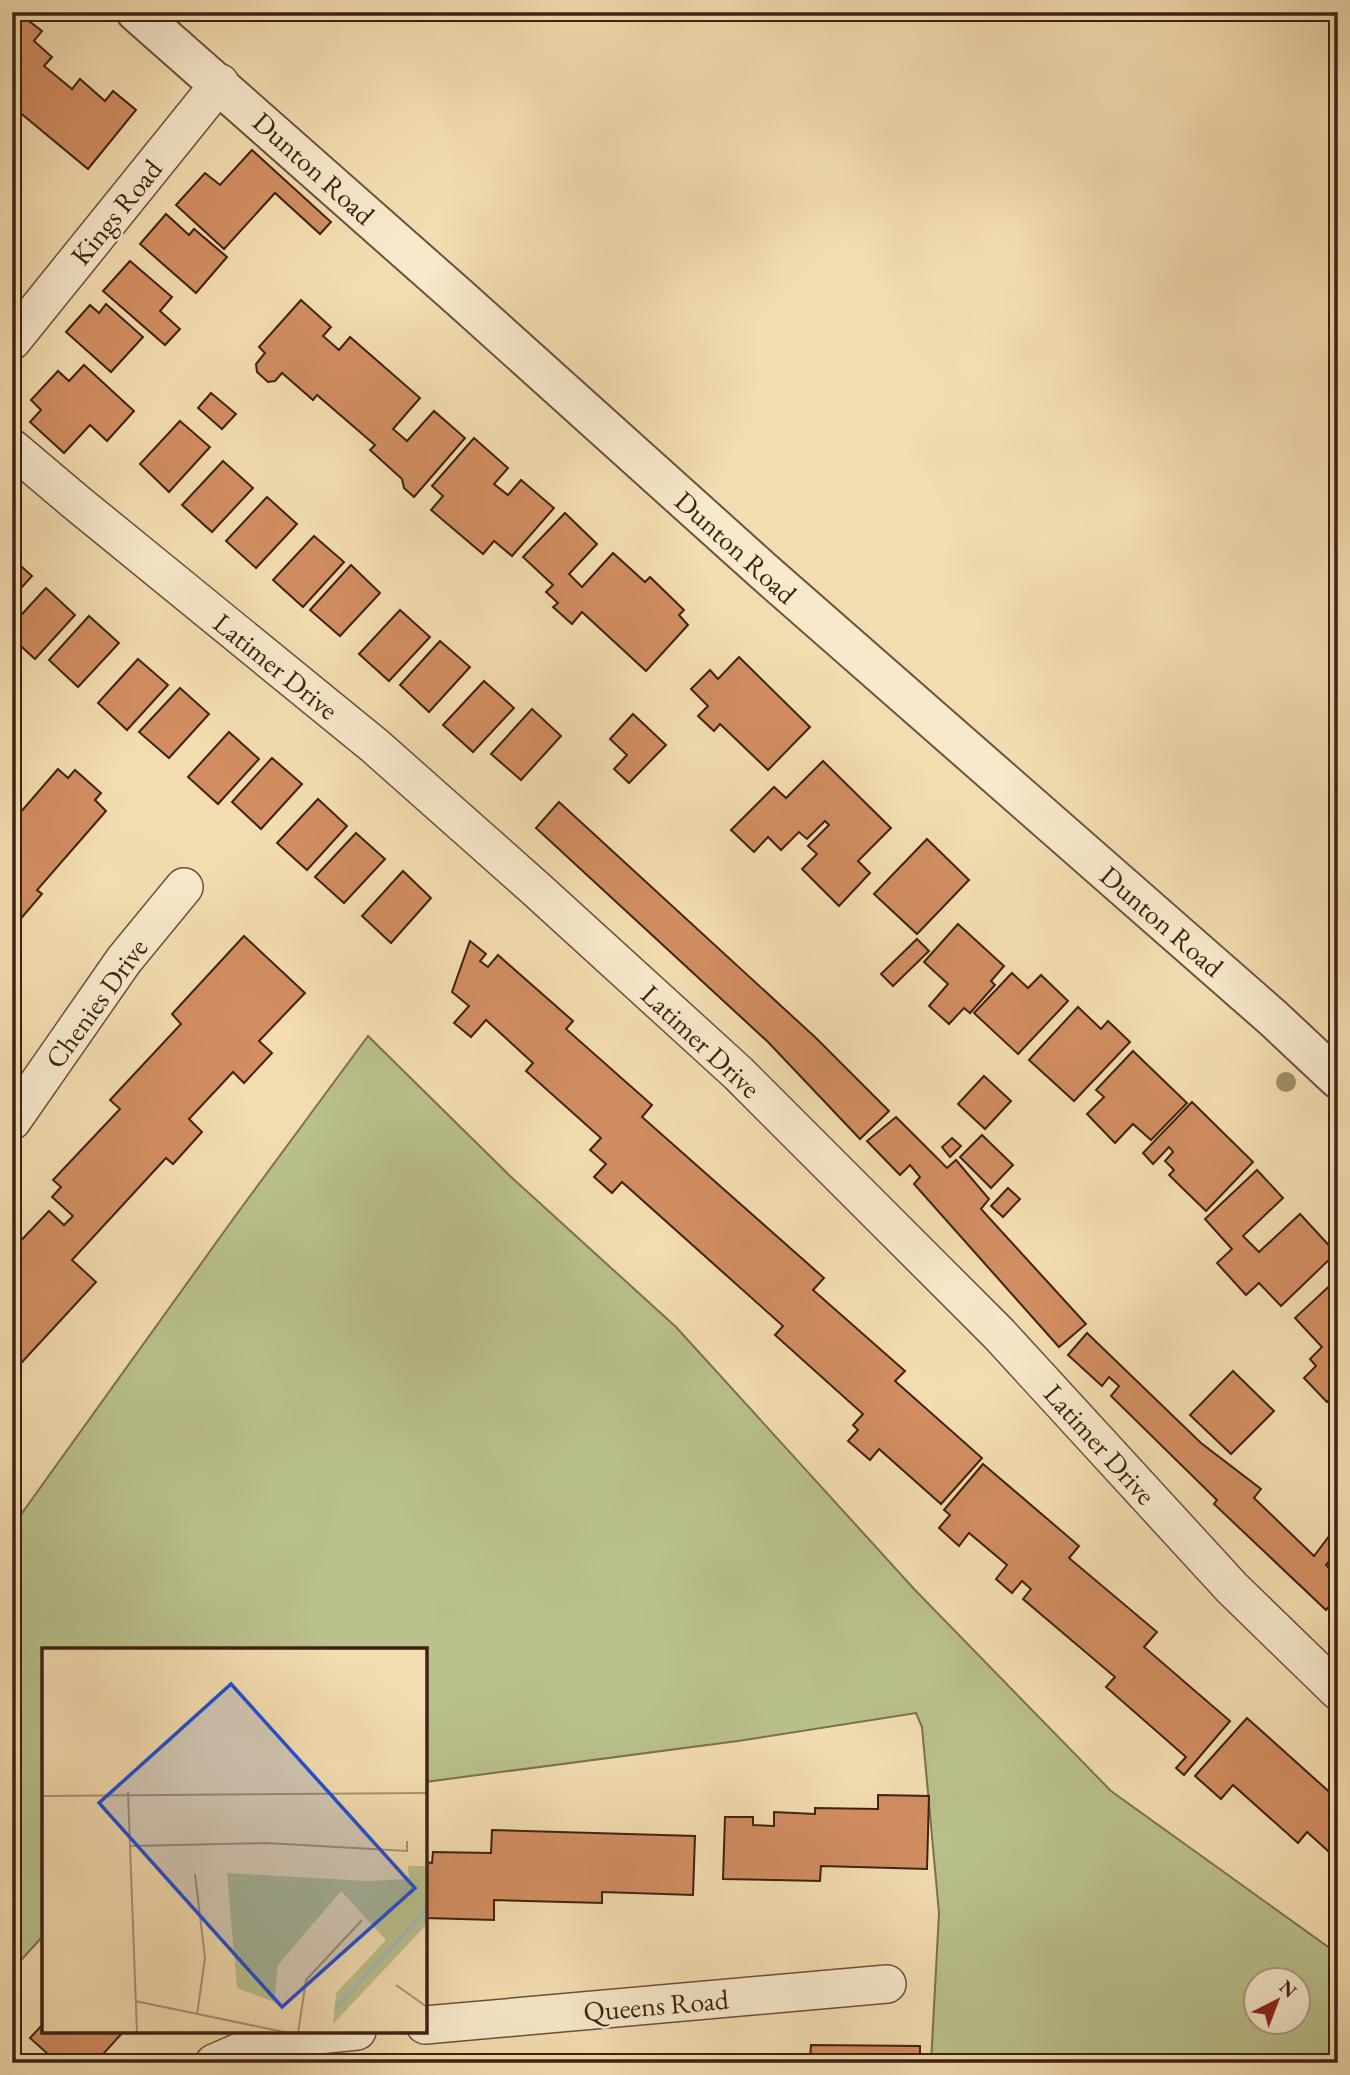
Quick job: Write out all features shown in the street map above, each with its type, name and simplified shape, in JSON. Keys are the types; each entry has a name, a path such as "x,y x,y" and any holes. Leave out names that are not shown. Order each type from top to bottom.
{"street":[{"name":"Dunton Road","path":"136,12 220,83 761,569 1206,959 1338,1079"},
{"name":"Kings Road","path":"12,341 220,83"},
{"name":"Latimer Drive","path":"12,448 375,746 738,1073 999,1334 1232,1588 1338,1691"},
{"name":"Chenies Drive","path":"12,1121 124,960 184,887"},
{"name":"Queens Road","path":"427,2025 887,1984"},
{"path":"214,2063 267,2040 337,2033"}],"green space":[{"path":"368,1036 510,1176 676,1327 915,1590 1111,1791 1338,1954 1338,2063 931,2063 939,1913 922,1727 916,1713 738,1741 427,1782 427,1648 42,1648 42,1937 12,1970 12,1527"}],"building":[{"path":"17,12 42,31 34,41 52,57 44,66 72,89 80,79 105,101 113,91 136,110 88,169 12,106 12,18"},
{"path":"252,150 331,222 320,234 275,193 224,249 176,205 205,173 220,185"},
{"path":"12,183 21,190 12,201"},
{"path":"166,214 189,235 194,229 227,257 196,293 140,244"},
{"path":"130,261 172,297 160,311 180,329 165,345 103,291"},
{"path":"301,300 331,327 323,336 339,350 350,337 420,398 393,429 407,441 434,411 465,438 414,497 404,488 402,479 370,450 375,445 317,395 313,400 282,373 275,381 268,382 257,372 256,364 265,353 259,347"},
{"path":"106,304 143,337 111,372 66,332 90,305 99,313"},
{"path":"84,365 134,411 107,441 90,425 64,453 30,422 41,410 31,400 58,371 69,381"},
{"path":"211,393 236,414 222,429 198,408"},
{"path":"180,421 210,447 169,492 140,464"},
{"path":"474,438 508,468 494,484 508,495 521,480 554,508 512,556 494,541 483,554 431,510 443,496 432,486"},
{"path":"223,461 253,488 212,532 182,505"},
{"path":"267,497 297,524 256,568 226,541"},
{"path":"565,513 597,544 569,574 582,587 613,553 645,582 650,577 684,610 679,615 688,625 646,671 582,612 572,624 553,607 558,603 546,592 553,585 523,557"},
{"path":"314,536 344,562 303,607 273,580"},
{"path":"12,558 32,576 12,598"},
{"path":"351,565 380,593 340,636 310,610"},
{"path":"46,588 75,615 35,659 12,638 12,625"},
{"path":"400,610 430,637 389,681 359,654"},
{"path":"89,616 119,643 78,687 49,660"},
{"path":"440,641 470,667 429,712 400,685"},
{"path":"739,657 810,727 768,770 720,724 714,731 698,716 708,706 691,689 710,670 718,679"},
{"path":"138,659 168,685 127,730 98,703"},
{"path":"484,681 514,708 473,752 443,725"},
{"path":"180,688 209,714 169,758 139,732"},
{"path":"532,709 561,736 521,780 491,754"},
{"path":"633,714 666,745 629,783 614,769 627,755 610,739"},
{"path":"229,732 259,759 218,804 188,777"},
{"path":"272,758 302,784 261,829 232,802"},
{"path":"823,761 891,828 858,861 870,873 839,906 802,869 817,854 808,846 829,825 825,821 807,839 799,832 781,850 768,837 754,852 731,830 774,787 786,798"},
{"path":"58,769 68,778 75,770 101,793 95,800 106,811 37,890 42,894 12,929 12,822"},
{"path":"318,799 347,826 307,870 277,843"},
{"path":"559,802 816,1038 889,1111 860,1139 768,1042 536,828"},
{"path":"356,833 385,859 344,903 315,877"},
{"path":"927,839 969,880 917,934 874,894"},
{"path":"403,871 431,898 391,943 362,916"},
{"path":"958,924 1004,966 991,981 995,985 970,1013 964,1008 949,1024 929,1006 948,984 924,962"},
{"path":"244,936 305,993 259,1041 272,1053 244,1083 233,1072 189,1119 202,1132 173,1164 166,1158 72,1260 96,1282 12,1373 12,1250 49,1211 64,1225 73,1216 52,1197 61,1187 53,1180 120,1109 110,1100 181,1024 172,1014"},
{"path":"917,939 929,951 893,986 881,974"},
{"path":"470,941 486,954 480,961 488,967 498,955 573,1021 566,1029 652,1105 642,1117 824,1278 813,1290 905,1371 895,1381 982,1458 941,1504 879,1449 870,1460 848,1441 858,1430 853,1425 863,1414 775,1335 783,1326 622,1182 612,1193 594,1177 606,1164 590,1150 601,1138 526,1071 533,1063 486,1020 471,1037 454,1023 469,1006 452,992"},
{"path":"1012,973 1028,988 1041,975 1068,1001 1018,1054 974,1013"},
{"path":"1078,1007 1101,1029 1108,1021 1130,1042 1074,1101 1029,1060"},
{"path":"1133,1051 1187,1103 1151,1140 1133,1124 1115,1143 1087,1114 1104,1097 1096,1090"},
{"path":"984,1076 1011,1101 985,1129 958,1104"},
{"path":"1192,1102 1253,1162 1206,1211 1169,1175 1174,1170 1165,1161 1173,1152 1169,1147 1153,1164 1143,1153"},
{"path":"896,1117 947,1168 956,1160 989,1199 981,1209 1086,1324 1059,1347 914,1184 920,1177 910,1165 900,1175 867,1141"},
{"path":"982,1135 1013,1165 991,1188 960,1157"},
{"path":"952,1138 961,1146 950,1157 942,1147"},
{"path":"1257,1170 1283,1198 1243,1236 1259,1252 1300,1214 1336,1253 1281,1306 1259,1283 1246,1295 1217,1263 1232,1249 1205,1219"},
{"path":"1008,1188 1020,1199 1003,1217 991,1206"},
{"path":"1338,1278 1338,1392 1327,1402 1304,1378 1316,1366 1310,1359 1322,1347 1295,1318"},
{"path":"1087,1333 1201,1443 1261,1489 1254,1498 1314,1556 1330,1535 1338,1542 1338,1551 1326,1565 1338,1577 1338,1597 1326,1610 1214,1504 1217,1500 1111,1396 1119,1386 1109,1377 1102,1386 1068,1355"},
{"path":"1233,1371 1274,1411 1231,1454 1190,1415"},
{"path":"983,1464 1079,1546 1069,1558 1157,1632 1144,1647 1230,1721 1184,1775 1176,1768 1186,1757 1106,1687 1115,1677 1023,1599 1031,1589 1022,1581 1012,1593 996,1579 1007,1565 969,1533 959,1546 939,1528 950,1515 944,1510"},
{"path":"1247,1718 1335,1797 1338,1794 1338,1860 1307,1832 1298,1843 1233,1785 1221,1799 1195,1776"},
{"path":"878,1795 929,1796 927,1869 821,1866 820,1881 723,1879 725,1817 753,1817 753,1825 774,1826 774,1812 815,1814 815,1808 878,1809"},
{"path":"492,1830 695,1836 693,1895 602,1892 602,1903 494,1900 494,1920 427,1918 427,1862 432,1863 433,1852 491,1853"},
{"path":"42,2025 42,2033 122,2033 95,2063 58,2063 30,2038"},
{"path":"811,2045 920,2046 920,2063 718,2063 718,2057 810,2059"}]}
